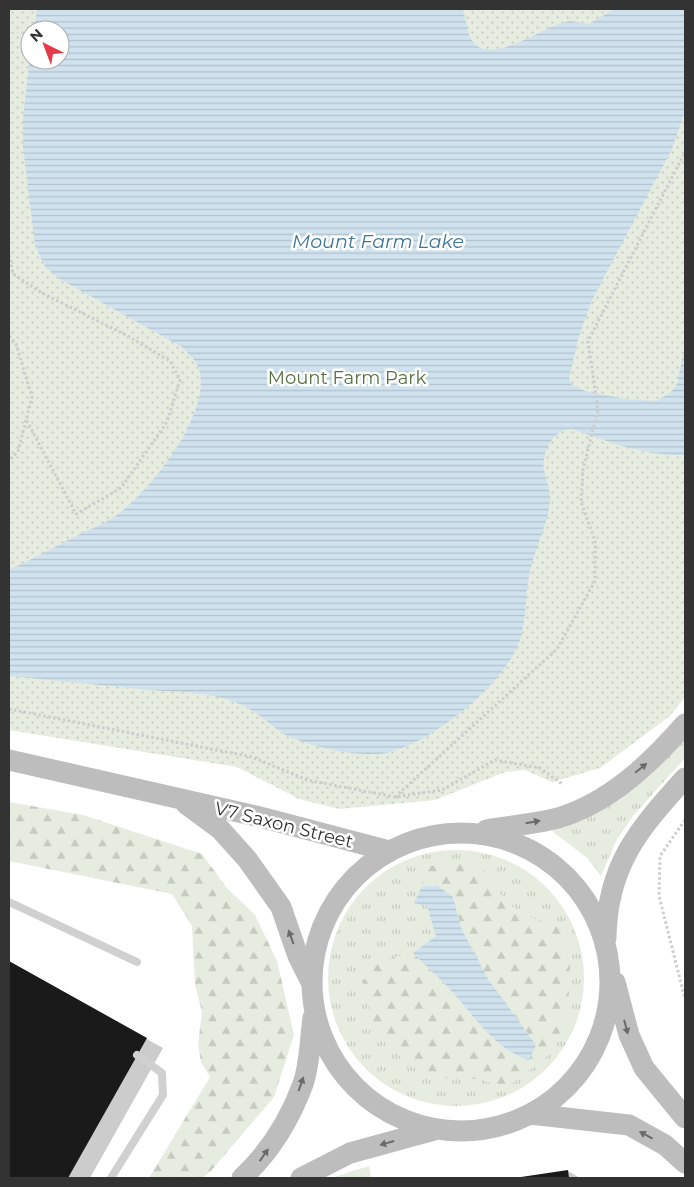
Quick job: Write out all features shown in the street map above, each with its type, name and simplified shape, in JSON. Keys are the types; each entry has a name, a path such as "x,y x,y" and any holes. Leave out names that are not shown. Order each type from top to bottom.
{"main road":[{"path":"685,724 661,751 603,799 558,818 474,833 430,836 389,851 362,869 341,892 324,920 314,950 310,982 314,1014 326,1047 351,1083 370,1102 400,1120 434,1130 467,1132 500,1127 530,1114 560,1094 584,1067 597,1042 610,999 606,916 620,863 644,824 685,778"},
{"name":"V7 Saxon Street","path":"9,760 256,816 389,851"},
{"name":"V7 Saxon Street","path":"180,800 220,829 252,867 281,907 298,956 310,982"},
{"path":"474,833 510,840 542,856 570,880 587,902 608,953 629,1035 644,1068 685,1118"},
{"path":"242,1178 261,1161 282,1129 303,1082 314,1014"},
{"path":"530,1114 598,1120 628,1125 665,1145 685,1163"},
{"path":"301,1178 350,1153 434,1130"}],"lane":[{"path":"9,902 137,962"},
{"path":"111,1178 163,1094 162,1073 137,1055"}],"path":[{"path":"396,797 557,649 595,582 595,541 582,502 583,469 598,410 588,341 685,152"},
{"path":"9,255 13,274 42,293 126,335 170,361 180,380 167,422 121,488 76,514 26,419"},
{"path":"9,336 16,344 32,397 18,450 9,462"},
{"path":"9,709 252,757 307,780 396,797 442,790 496,760 540,768 562,784"},
{"path":"685,820 660,856 659,896 685,999"}],"green space":[{"name":"Mount Farm Lake","path":"9,9 685,9 685,697 670,716 600,768 552,782 525,770 505,772 435,800 339,809 299,799 237,767 9,730"},
{"path":"685,735 685,758 633,816 616,841 601,876 587,858 552,831 613,800"},
{"path":"9,802 83,815 202,854 226,887 255,915 277,961 294,1035 274,1097 210,1172 202,1178 149,1178 210,1077 201,1062 198,1044 202,1012 195,985 192,926 172,894 9,861"},
{"path":"456,850 493,856 516,865 537,879 555,897 574,929 581,953 584,978 578,1015 569,1038 555,1059 537,1077 505,1096 481,1103 456,1106 419,1100 396,1091 375,1077 357,1059 338,1027 331,1003 328,978 334,941 343,918 357,897 375,879 407,860 431,853"},
{"path":"478,860 495,887 511,905 531,917 561,927 570,963 568,1015 551,1053 506,1088 479,1079 449,1079 412,1067 386,1044 373,1021 363,982 372,963 413,953 446,985 536,1045 488,979 461,928 453,897 438,886 422,886 423,867"},
{"path":"369,1166 371,1178 335,1178 337,1176"}],"water":[{"name":"Mount Farm Lake","path":"37,9 463,9 473,42 482,48 493,50 520,42 570,21 589,24 614,9 685,9 685,111 672,149 592,300 578,339 569,378 572,385 585,391 625,399 656,401 671,392 677,384 685,346 685,455 641,451 572,429 554,437 547,449 544,460 544,472 550,495 549,509 529,576 524,624 519,643 510,660 481,694 463,711 423,738 386,753 363,754 334,750 306,743 284,734 248,708 235,702 209,695 9,676 9,570 106,522 128,506 161,470 189,426 198,403 201,382 197,364 182,347 58,278 44,265 35,245 23,147 23,118 29,70 70,70 70,20 35,20"},
{"path":"422,886 438,886 453,897 461,928 488,979 536,1045 529,1060 516,1055 494,1039 447,986 413,953 436,936 427,906 414,903"}],"building":[{"path":"9,961 147,1038 68,1178 9,1178"},
{"path":"568,1170 569,1178 521,1178 521,1177"}],"park label":[{"name":"Mount Farm Park","path":"347,378"}]}
